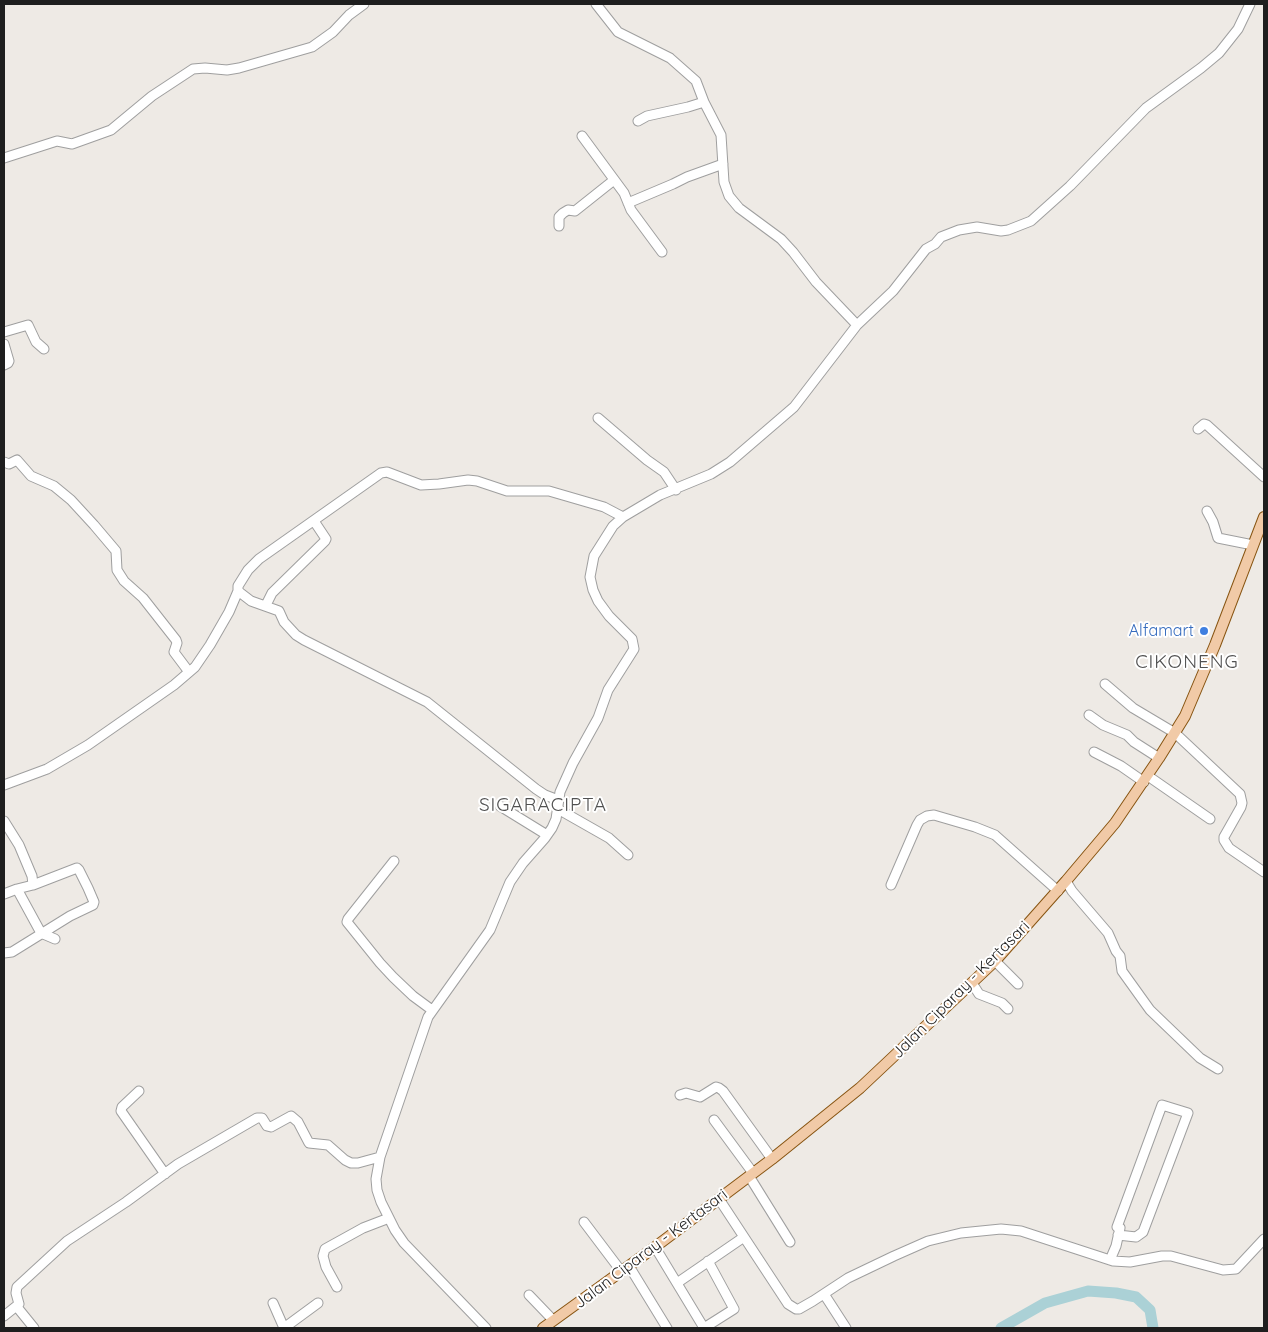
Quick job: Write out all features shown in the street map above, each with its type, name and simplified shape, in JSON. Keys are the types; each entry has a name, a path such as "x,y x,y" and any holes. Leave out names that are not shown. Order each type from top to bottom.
{"main road":[{"name":"Jalan Ciparay - Kertasari","path":"543,1328 772,1159 860,1088 995,961 1058,891 1115,823 1175,733 1194,697 1264,517"}],"street":[{"path":"4,158 57,142 72,144 111,130 152,96 193,69 227,70 239,68 312,47 325,39 349,15 364,4"},
{"path":"596,4 618,32 656,50 682,67 696,81 704,102 721,135 724,182 729,196 739,208 781,239 794,252 816,282 857,325"},
{"path":"486,1328 404,1243 389,1218 377,1190 376,1179 380,1157 424,1025 432,1010 490,930 510,882 523,863 547,835 556,819 558,804 572,764 598,718 608,690 634,650 632,639 609,616 592,590 590,577 594,556 613,526 623,517 660,495 711,474 730,462 774,426 806,393 857,325 893,291 926,249 935,244 941,237 959,230 977,227 1002,231 1008,230 1031,221 1070,186 1146,108 1201,68 1218,53 1238,29 1250,4"},
{"path":"638,121 647,116 704,102"},
{"path":"582,136 624,193 631,210 662,252"},
{"path":"628,203 686,177 723,164"},
{"path":"559,226 559,217 563,213 568,210 575,211 614,180"},
{"path":"4,332 28,325 36,342 44,349"},
{"path":"4,344 9,361 4,365"},
{"path":"598,418 664,472 676,490"},
{"path":"1198,429 1204,424 1207,425 1264,477"},
{"path":"4,462 9,464 17,460 31,476 54,486 71,500 94,525 116,551 117,570 124,581 143,598 176,640 174,652 189,672"},
{"path":"4,785 48,769 88,745 153,700 189,672 195,667 210,645 229,612 238,591 238,586 248,570 259,559 381,473 384,472 421,484 439,484 468,480 477,481 507,492 548,491 604,507 623,517"},
{"path":"1207,511 1218,538 1253,544"},
{"path":"266,605 272,593 326,540 314,521"},
{"path":"238,591 251,601 266,605 281,613 284,622 296,635 304,640 426,702 536,789 609,838 628,855"},
{"path":"1105,684 1133,708 1175,733 1240,794 1241,807 1224,840 1229,848 1264,872"},
{"path":"1088,715 1101,724 1127,735 1134,742 1159,758"},
{"path":"1094,752 1146,779 1210,819"},
{"path":"500,806 547,835"},
{"path":"891,885 920,820 934,815 995,835 1058,891"},
{"path":"4,821 19,845 32,876 33,885"},
{"path":"394,861 348,919 348,922 393,977 413,996 432,1010"},
{"path":"4,894 77,868 94,902 93,906 70,916 12,952 4,953"},
{"path":"1066,881 1072,891 1108,933 1120,956 1122,971 1150,1010 1200,1058 1218,1069"},
{"path":"18,889 41,933 55,939"},
{"path":"995,961 1018,984"},
{"path":"972,983 979,994 1002,1002 1008,1009"},
{"path":"680,1095 686,1093 700,1097 716,1087 719,1088 772,1159"},
{"path":"140,1090 122,1107 122,1111 165,1174"},
{"path":"1110,1260 1116,1246 1118,1235 1120,1228 1116,1227 1162,1105 1188,1114 1143,1232 1136,1237 1118,1235"},
{"path":"4,1316 17,1306 19,1302 16,1293 17,1287 67,1241 210,1144 260,1117 267,1126 271,1127 291,1116 295,1117 309,1143 328,1144 345,1160 351,1163 380,1157"},
{"path":"714,1120 751,1174 790,1242"},
{"path":"719,1199 788,1304 793,1308 799,1309 848,1278 894,1256 928,1241 961,1233 1001,1229 1021,1231 1110,1260 1130,1262 1171,1256 1218,1269 1233,1270 1240,1266 1264,1240"},
{"path":"337,1287 326,1268 322,1256 325,1249 363,1228 389,1218"},
{"path":"584,1222 625,1269 667,1328"},
{"path":"676,1283 744,1237"},
{"path":"655,1247 704,1328 732,1311 734,1307 708,1261"},
{"path":"824,1294 846,1328"},
{"path":"529,1295 554,1320"},
{"path":"274,1303 284,1328 318,1303"},
{"path":"17,1306 34,1328"}],"waterway":[{"path":"1001,1328 1045,1303 1088,1291 1136,1297 1150,1310 1153,1328"}],"place":[{"name":"Alfamart","path":"1204,631"}],"district":[{"name":"CIKONENG","path":"1187,662"},
{"name":"SIGARACIPTA","path":"543,805"}]}
